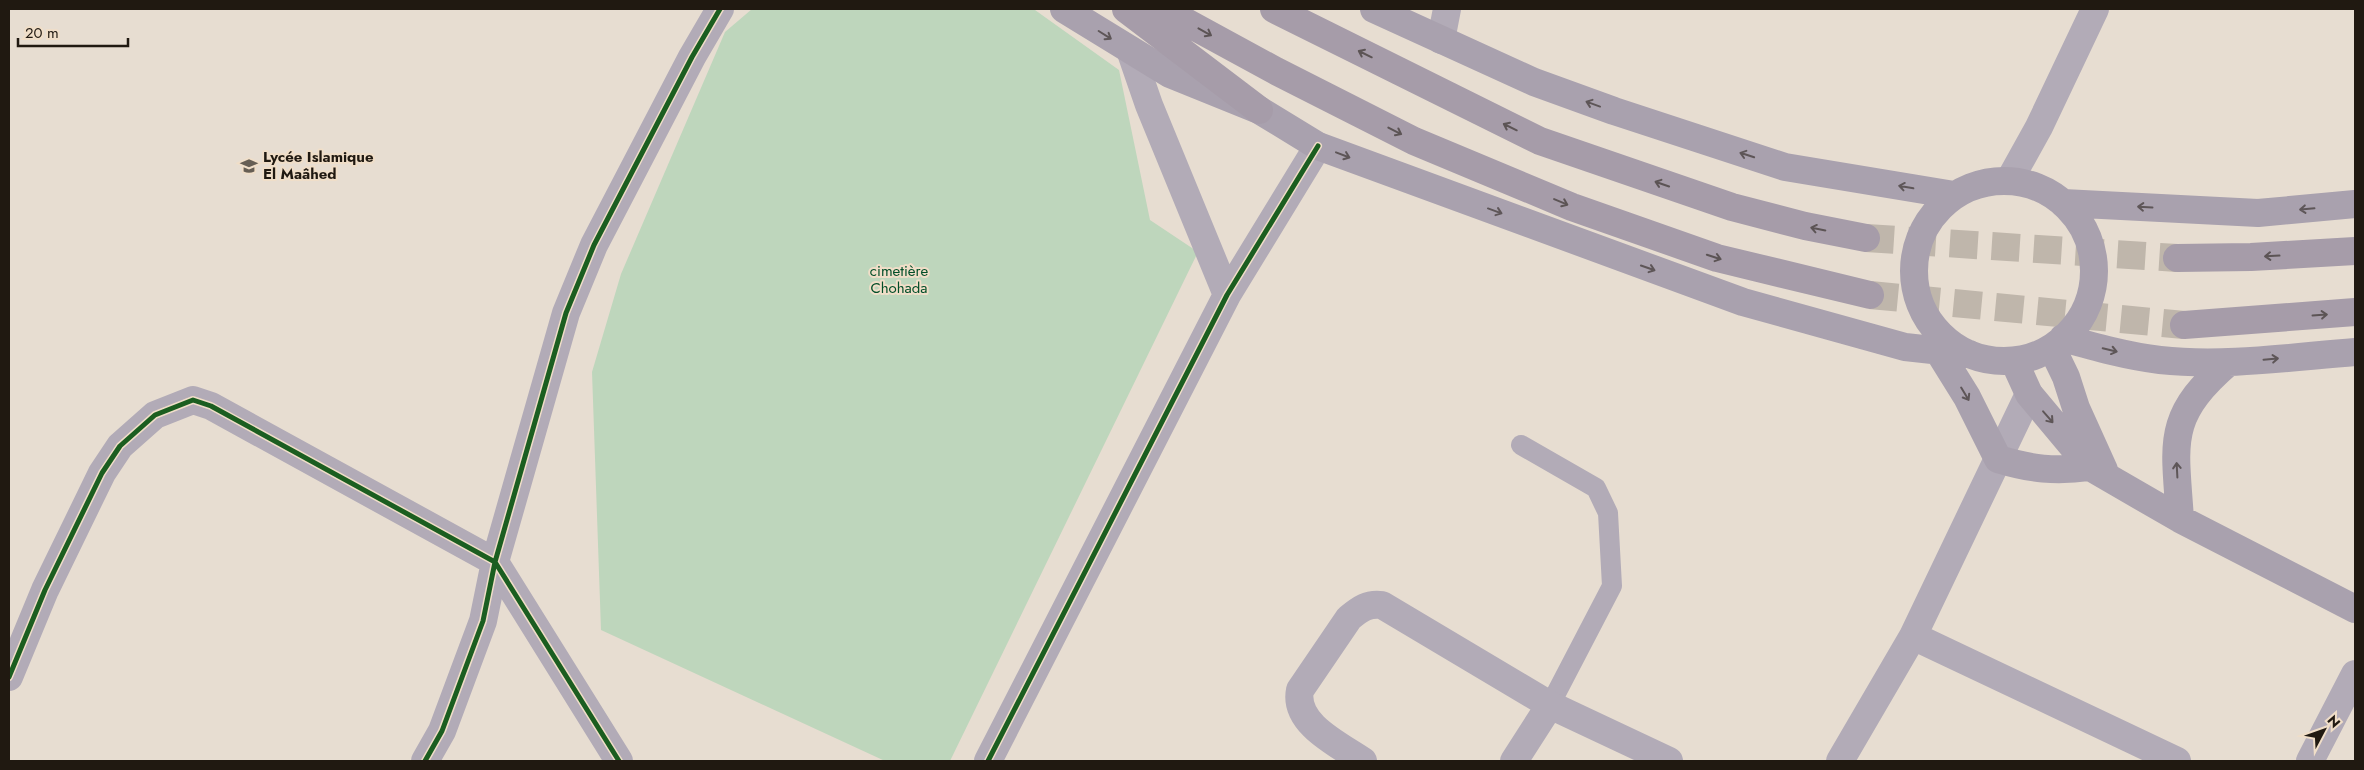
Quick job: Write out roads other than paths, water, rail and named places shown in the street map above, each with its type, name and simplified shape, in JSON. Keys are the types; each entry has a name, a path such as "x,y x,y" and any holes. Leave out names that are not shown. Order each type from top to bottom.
{"highway":[{"path":"1126,9 1259,110"},
{"path":"1162,9 1276,71 1414,141 1572,207 1717,258 1870,295"},
{"path":"1274,9 1540,141 1732,208 1805,226 1866,238"},
{"path":"2177,258 2252,257 2355,251"},
{"path":"2184,325 2355,312"}],"main road":[{"path":"1064,9 1170,74 1259,110 1318,146 1743,302 1905,347 1969,354 1991,360 2014,361 2034,357 2057,343 2075,328 2085,311 2092,292 2094,273 2092,254 2082,226 2063,203 2038,187 2009,181 1980,184 1954,195 1933,214 1919,240 1914,268 1917,297 1930,322 1949,343 1969,354"},
{"path":"1374,9 1543,85 1614,111 1785,167 1954,195"},
{"path":"2063,203 2258,213 2355,204"},
{"path":"2057,343 2161,360 2229,362 2355,352"},
{"path":"2057,343 2076,408 2099,473"},
{"path":"1939,352 1967,397 1998,459 2044,470 2099,473"},
{"path":"2014,361 2029,394 2099,473 2180,519 2355,609"},
{"path":"2180,519 2176,438 2181,421 2191,402 2204,384 2229,362"}],"street":[{"path":"426,761 442,731 483,621 495,562 566,313 587,262 692,58 720,9"},
{"path":"1442,40 1447,9"},
{"path":"2009,181 2039,127 2095,9"},
{"path":"1130,50 1148,105 1227,295"},
{"path":"988,761 1227,295 1318,146"},
{"path":"1840,761 1913,636 2029,394"},
{"path":"9,677 45,590 102,473 120,446 155,415 193,400 211,406 495,562 619,761"},
{"path":"1363,761 1314,726 1303,714 1298,703 1300,690 1349,618 1357,611 1372,604 1382,605 1550,705 1669,761"},
{"path":"1913,636 2178,761"},
{"path":"2310,761 2355,674"},
{"path":"1514,761 1550,705"}],"lane":[{"path":"1521,445 1596,488 1608,513 1612,586 1550,705"}],"tunnel":[{"path":"1866,238 2177,258"},
{"path":"1870,295 2184,325"}],"place":[{"name":"Lycée Islamique El Maâhed","path":"249,166"}],"park label":[{"name":"cimetière Chohada","path":"899,280"}]}
